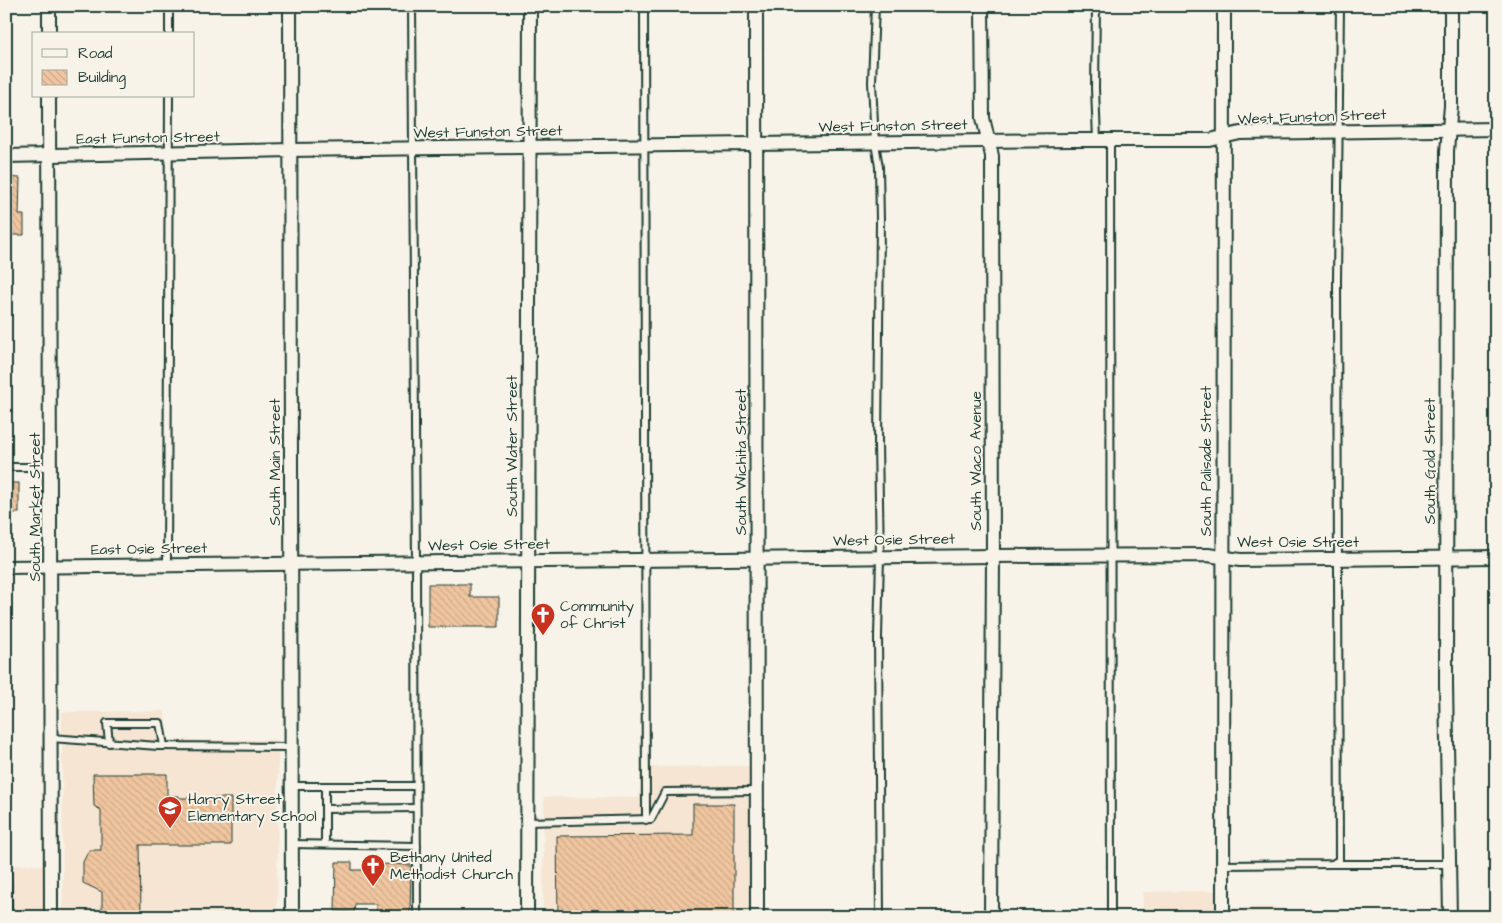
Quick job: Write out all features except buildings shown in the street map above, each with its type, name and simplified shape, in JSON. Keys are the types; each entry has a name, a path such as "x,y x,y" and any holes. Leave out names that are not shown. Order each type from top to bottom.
{"street":[{"path":"49,6 49,32"},
{"name":"South Main Street","path":"290,6 292,917"},
{"name":"South Water Street","path":"527,917 530,6"},
{"name":"South Wichita Street","path":"756,6 758,917"},
{"name":"South Waco Avenue","path":"982,6 983,118 992,156 993,556 991,917"},
{"name":"South Palisade Street","path":"1223,917 1224,6"},
{"name":"South Gold Street","path":"1450,917 1446,684 1447,151 1452,106 1451,6"},
{"name":"South Market Street","path":"49,98 51,917"},
{"name":"West Funston Street","path":"290,150 1210,140 1240,133 1496,129"},
{"name":"East Funston Street","path":"6,156 49,157 290,150"},
{"name":"West Osie Street","path":"291,563 993,556 1208,555 1240,560 1496,557"},
{"name":"East Osie Street","path":"6,566 291,563"}],"lane":[{"path":"169,6 169,32"},
{"path":"412,6 417,917"},
{"path":"644,6 646,820"},
{"path":"875,6 872,82 874,143 879,167 878,444 880,557 878,636 880,917"},
{"path":"1096,6 1095,88 1097,140"},
{"path":"1332,864 1339,860 1338,132 1340,6"},
{"path":"167,565 169,98"},
{"path":"1110,140 1111,917"},
{"path":"6,467 51,467"},
{"path":"110,743 107,723 160,723 164,746"},
{"path":"51,738 164,746 292,747"},
{"path":"292,786 416,786"},
{"path":"325,787 325,844"},
{"path":"527,822 646,820 651,819 665,792 757,790"},
{"path":"325,809 416,808"},
{"path":"292,844 417,846"},
{"path":"1222,866 1449,864"},
{"path":"7,870 8,917"}],"shaded area":[{"name":"Harry Street Elementary School","path":"165,711 166,740 278,740 277,917 63,917 62,712"},
{"path":"750,766 750,917 543,917 544,797 639,798 641,767"},
{"path":"6,865 44,865 45,917 6,917"},
{"path":"1216,891 1216,917 1143,917 1143,892"},
{"path":"1275,907 1275,917 1234,917 1234,908"}],"place":[{"name":"Community of Christ","path":"543,636"},
{"name":"Harry Street Elementary School","path":"170,829"},
{"name":"Bethany United Methodist Church","path":"373,887"}]}
